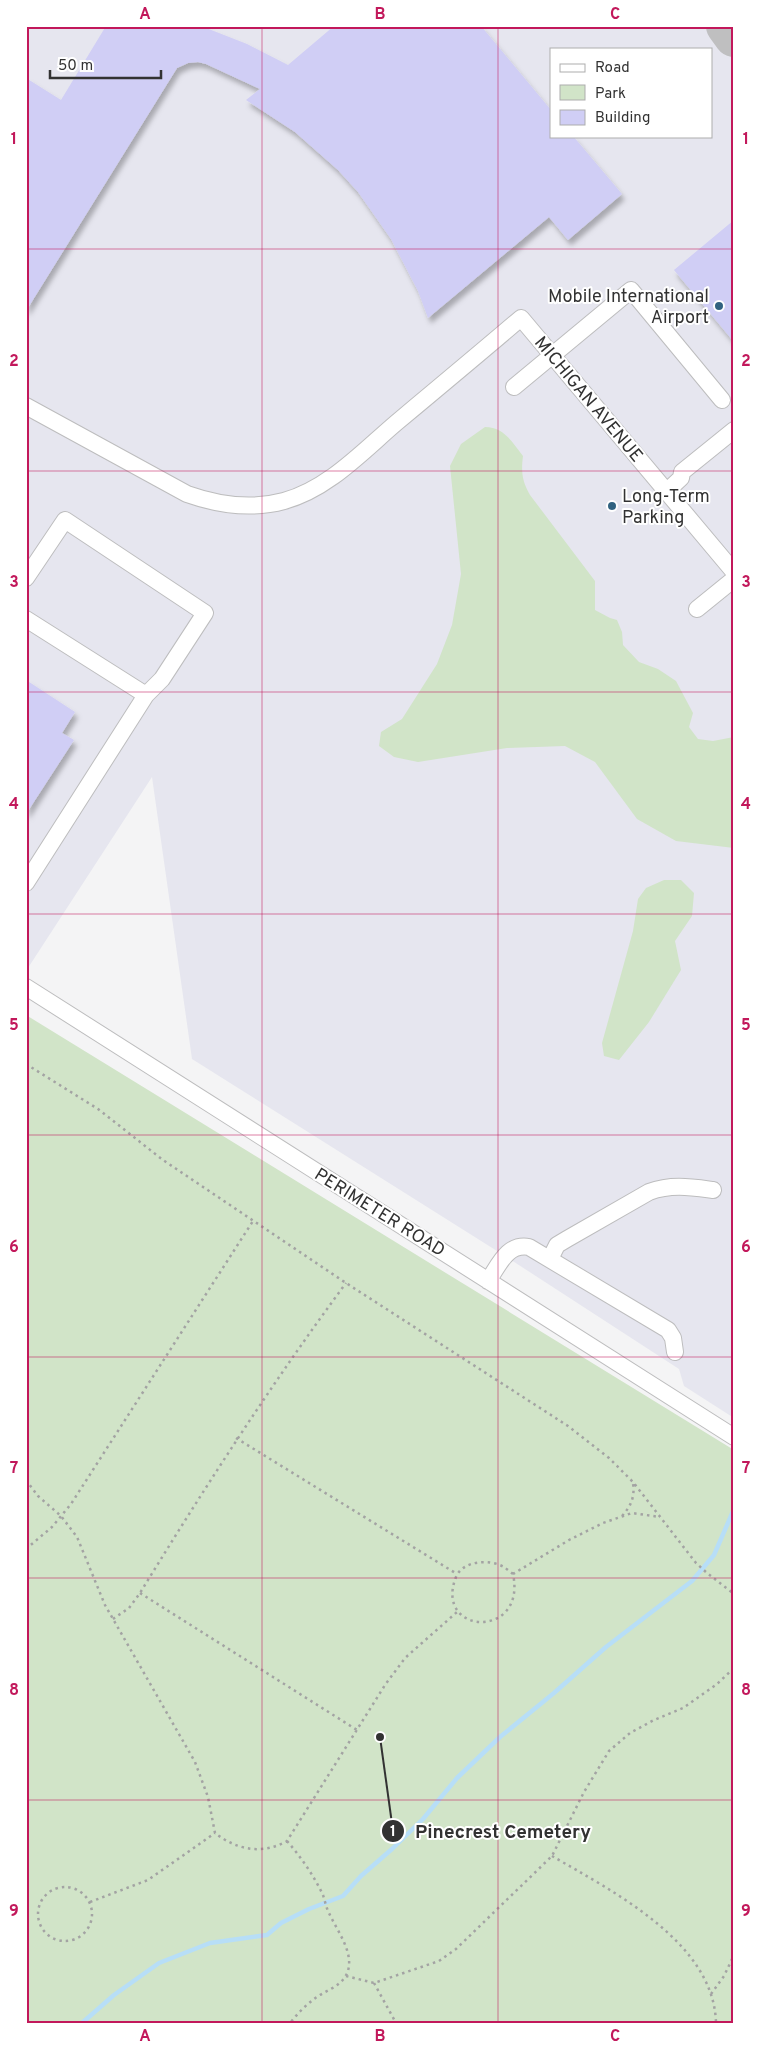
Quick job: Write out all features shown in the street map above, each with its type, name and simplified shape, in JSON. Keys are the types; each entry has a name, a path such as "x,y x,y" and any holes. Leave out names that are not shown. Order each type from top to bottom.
{"street":[{"path":"514,387 630,290 722,400"},
{"name":"MICHIGAN AVENUE","path":"26,406 187,494 210,502 236,506 284,501 318,486 356,457 521,318 734,572"},
{"path":"666,492 681,478 682,472 734,430"},
{"path":"681,478 690,480 734,443"},
{"path":"26,578 65,520 205,612 162,679 146,695 26,883"},
{"path":"697,609 734,578"},
{"path":"26,619 146,695"},
{"name":"PERIMETER ROAD","path":"26,987 734,1437"},
{"path":"550,1259 557,1246 567,1239 649,1192 662,1187 682,1186 713,1190"},
{"path":"488,1281 510,1249 520,1245 529,1247 668,1330 674,1338 675,1352"}],"path":[{"path":"26,1064 98,1109 163,1160 346,1283 568,1426 609,1458 633,1482 696,1563 734,1594"},
{"path":"26,1549 52,1527 71,1504 253,1220"},
{"path":"113,1619 129,1608 236,1438 346,1283"},
{"path":"236,1438 457,1574"},
{"path":"26,1480 38,1496 61,1516 77,1537 105,1605 195,1762 208,1798 215,1833 228,1843 255,1849 275,1848 287,1841 385,1685 405,1658 457,1612"},
{"path":"620,1517 629,1508 635,1494 633,1482"},
{"path":"513,1574 569,1540 603,1523 632,1513 662,1517"},
{"path":"482,1561 504,1567 513,1574 515,1585 514,1597 509,1609 499,1618 488,1623 475,1623 457,1612 453,1601 454,1585 457,1574 467,1566 482,1561"},
{"path":"140,1592 357,1730"},
{"path":"346,1976 374,1983 438,1960 456,1949 552,1856 584,1792 610,1751 630,1733 683,1708 717,1684 734,1668"},
{"path":"90,1902 148,1880 215,1833"},
{"path":"287,1841 309,1870 323,1895 329,1913 346,1948 349,1962 346,1976 336,1986 316,1997 290,2023"},
{"path":"552,1856 629,1902 666,1930 699,1970 711,1994 716,2023"},
{"path":"60,1887 75,1888 90,1902 93,1919 84,1935 67,1942 48,1936 38,1922 41,1900 60,1887"},
{"path":"711,1994 724,1976 734,1955"},
{"path":"374,1983 396,2023"}],"shaded area":[{"name":"Mobile International Airport","path":"26,26 734,26 734,1418 684,1386 679,1369 505,1256 192,1059 152,777 26,971"}],"green space":[{"path":"485,427 502,432 523,456 523,476 530,495 595,581 595,610 617,620 622,632 623,645 639,662 658,669 676,681 693,713 689,727 698,739 713,741 734,737 734,848 676,841 637,819 595,762 565,746 507,748 418,762 394,757 379,746 381,732 402,719 437,664 452,625 461,574 450,466 461,444"},
{"path":"664,880 681,880 694,893 692,916 675,941 681,970 649,1022 619,1060 604,1056 602,1043 633,931 638,899 646,888"},
{"path":"26,1015 734,1450 734,2023 26,2023"}],"building":[{"path":"106,26 201,26 247,44 288,65 334,26 481,26 550,109 550,138 575,138 622,194 568,240 549,217 428,318 418,291 391,239 358,192 338,170 295,132 246,100 260,89 206,64 198,62 188,63 177,68 26,311 26,78 61,100"},
{"name":"Mobile International Airport","path":"734,220 734,342 674,270"},
{"path":"26,680 75,712 62,733 74,740 26,814"}],"waterway":[{"path":"82,2023 114,1995 159,1963 210,1943 267,1935 281,1923 309,1909 343,1896 361,1876 423,1819 457,1778 500,1737 606,1647 692,1581 714,1555 734,1509"}],"taxiway":[{"path":"726,26 734,37"}],"place":[{"name":"Mobile International Airport","path":"719,306"},
{"name":"Long-Term Parking","path":"612,506"},
{"name":"Pinecrest Cemetery","path":"380,1737"}]}
